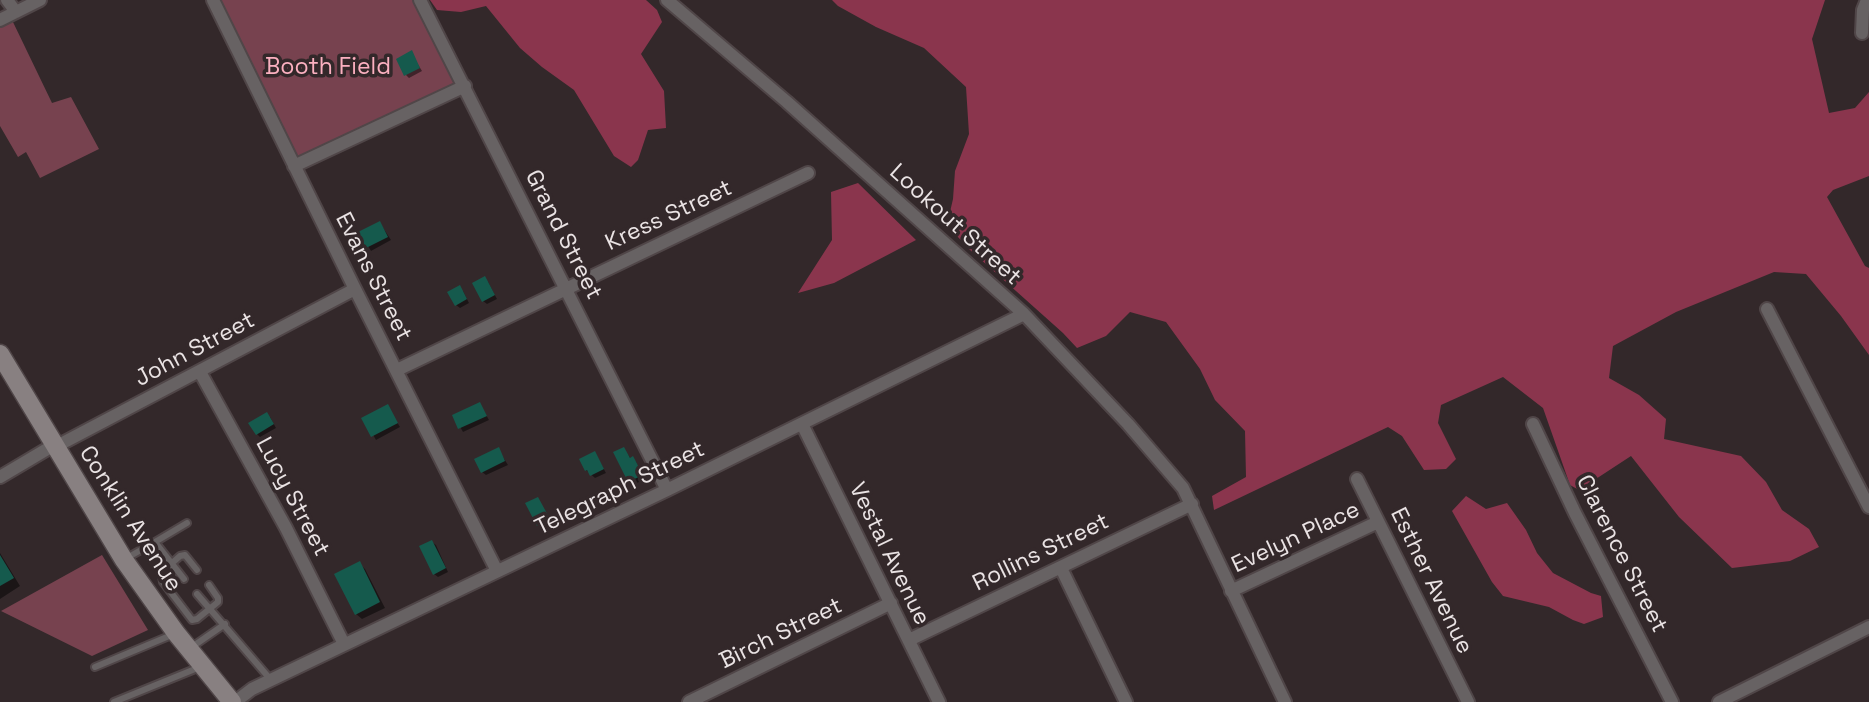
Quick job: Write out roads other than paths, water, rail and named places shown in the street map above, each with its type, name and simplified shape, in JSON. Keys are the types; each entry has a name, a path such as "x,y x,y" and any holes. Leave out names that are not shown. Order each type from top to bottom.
{"main road":[{"name":"Conklin Avenue","path":"0,354 124,560 176,634 234,702"}],"street":[{"path":"7,0 16,12"},
{"path":"0,20 40,0"},
{"name":"Evans Street","path":"213,0 497,571"},
{"name":"Grand Street","path":"421,0 667,490"},
{"name":"Lookout Street","path":"667,0 787,102 1024,314 1128,424 1183,488 1285,702"},
{"path":"1862,33 1863,10 1867,0"},
{"path":"294,166 465,86"},
{"name":"Kress Street","path":"397,370 808,173"},
{"name":"John Street","path":"0,477 355,289"},
{"path":"1767,309 1869,507"},
{"name":"Telegraph Street","path":"234,702 247,692 344,644 667,490 1024,314"},
{"name":"Lucy Street","path":"200,372 286,528 344,644"},
{"name":"Vestal Avenue","path":"802,424 939,702"},
{"name":"Clarence Street","path":"1533,424 1575,513 1672,702"},
{"name":"Esther Avenue","path":"1357,479 1468,702"},
{"name":"Rollins Street","path":"909,640 1192,504"},
{"name":"Evelyn Place","path":"1231,591 1378,522"},
{"path":"1061,568 1126,702"},
{"name":"Birch Street","path":"689,702 891,603"},
{"path":"1719,702 1869,626"}],"lane":[{"path":"124,560 187,523"},
{"path":"155,542 184,579"},
{"path":"197,570 185,555 171,564 162,576 163,582 192,620 218,602 209,585"},
{"path":"197,594 271,680"},
{"path":"188,649 225,624"},
{"path":"95,667 176,634"},
{"path":"114,702 202,666"}],"park label":[{"name":"Booth Field","path":"328,68"}]}
